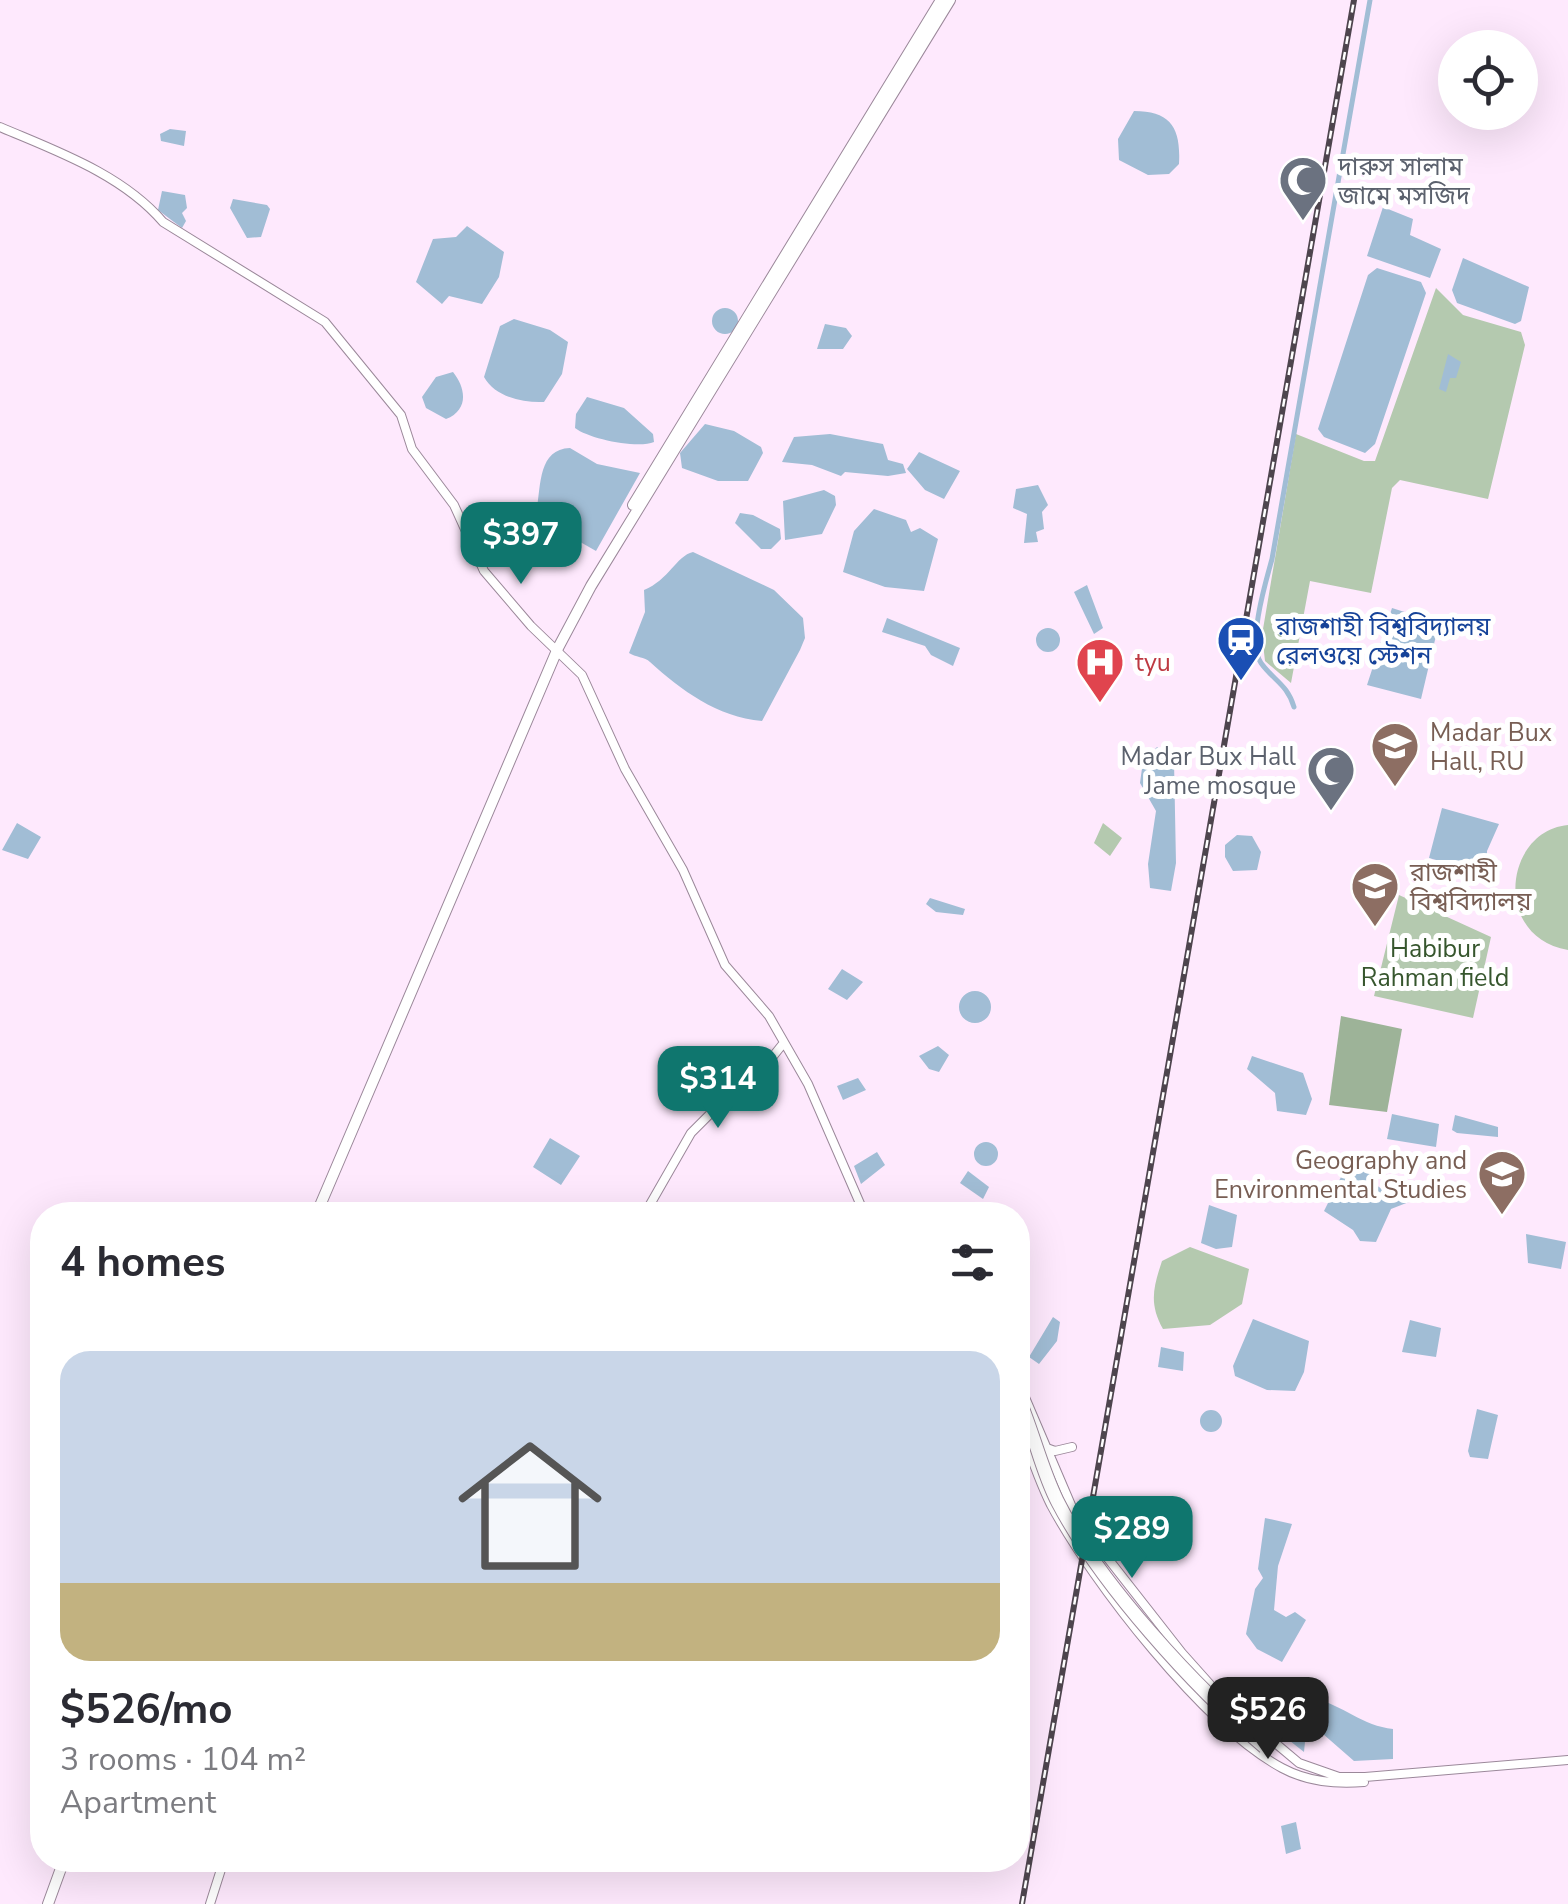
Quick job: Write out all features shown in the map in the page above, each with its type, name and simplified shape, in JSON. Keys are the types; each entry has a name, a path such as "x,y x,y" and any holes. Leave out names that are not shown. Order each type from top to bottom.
{"main road":[{"path":"319,1202 555,646 941,0"},
{"path":"555,646 950,0"},
{"path":"0,127 106,177 151,208 163,222 324,322 401,415 412,448 454,506 484,572 531,626 582,675 625,769 683,870 724,965 769,1016 782,1045 808,1084 859,1202"},
{"path":"652,1202 691,1134 715,1109 742,1095 782,1045"},
{"path":"1030,1411 1077,1519 1182,1654 1224,1700 1299,1763"},
{"path":"1030,1422 1060,1500 1077,1530 1185,1667 1285,1770"},
{"path":"1030,1436 1055,1502 1072,1533 1181,1671 1266,1747 1339,1777 1568,1762"},
{"path":"1044,1446 1055,1451 1072,1447"},
{"path":"1030,1450 1053,1508 1104,1587 1216,1716 1285,1770 1308,1778 1347,1783 1568,1762"},
{"path":"45,1904 57,1872"},
{"path":"210,1904 220,1872"}],"green space":[{"path":"1436,288 1463,315 1521,332 1525,345 1488,499 1400,480 1392,488 1371,593 1310,581 1291,683 1265,661 1262,635 1296,434 1364,461 1375,461"},
{"path":"1103,823 1122,838 1110,856 1094,843"},
{"path":"1568,825 1568,950 1544,941 1527,926 1518,906 1515,885 1530,845 1547,832"},
{"name":"Habibur Rahman field","path":"1399,895 1491,937 1473,1018 1374,996"},
{"path":"1341,1016 1402,1029 1387,1112 1329,1105"},
{"path":"1190,1247 1249,1269 1242,1304 1210,1325 1163,1329 1154,1296 1162,1261"}],"water":[{"path":"1134,111 1157,114 1175,131 1179,164 1169,174 1148,175 1119,160 1118,139"},
{"path":"170,129 186,131 184,146 161,141 160,134"},
{"path":"162,191 185,195 187,208 182,213 186,221 182,228 158,210"},
{"path":"233,199 267,205 270,209 261,237 247,238 230,208"},
{"path":"1383,207 1413,219 1410,235 1441,249 1430,278 1367,256"},
{"path":"467,226 504,252 499,277 482,304 449,296 442,304 416,282 433,239 456,237"},
{"path":"1463,258 1529,287 1521,321 1515,324 1457,303 1452,290"},
{"path":"1377,268 1421,282 1426,293 1375,444 1365,453 1324,437 1318,429 1368,275"},
{"path":"725,308 734,312 738,321 734,330 725,334 716,330 712,321 716,312"},
{"path":"514,319 550,330 568,342 562,374 544,402 510,397 484,377 500,326"},
{"path":"825,324 846,328 852,336 843,349 817,349"},
{"path":"1448,354 1461,362 1446,392 1439,389"},
{"path":"453,372 463,398 459,410 446,419 426,408 422,397 436,377"},
{"path":"587,397 624,408 653,434 654,442 614,442 575,428 576,414"},
{"path":"705,424 734,431 761,447 763,453 748,481 718,481 682,468 680,453"},
{"path":"830,434 883,444 888,460 903,464 906,473 888,476 845,472 841,476 812,465 782,462 794,437"},
{"path":"570,448 597,464 640,473 596,551 568,535 542,528 535,518 545,464 559,450"},
{"path":"919,452 960,471 944,499 925,490 907,469"},
{"path":"1038,485 1048,505 1042,512 1044,529 1036,532 1038,542 1024,543 1027,514 1013,508 1016,489"},
{"path":"824,490 835,496 836,505 822,534 785,540 783,501"},
{"path":"874,509 906,520 911,532 920,528 938,539 924,591 885,587 843,572 854,531"},
{"path":"740,513 780,529 781,539 771,549 761,549 735,523"},
{"path":"693,552 774,590 803,618 805,638 762,721 715,708 687,692 648,660 629,653 645,612 644,590"},
{"path":"1087,585 1103,628 1094,634 1074,592"},
{"path":"1392,608 1439,623 1421,699 1367,685"},
{"path":"887,618 960,648 953,666 931,655 925,646 882,632"},
{"path":"1048,628 1060,640 1048,652 1036,640"},
{"path":"1157,747 1174,761 1176,863 1171,891 1150,888 1148,864 1156,811 1140,783 1143,761"},
{"path":"1442,808 1499,824 1487,851 1487,864 1479,872 1429,858"},
{"path":"17,823 41,837 28,859 2,850"},
{"path":"1237,835 1252,836 1261,852 1257,870 1233,871 1225,857 1225,845"},
{"path":"930,898 965,909 963,915 936,912 926,904"},
{"path":"842,969 863,982 847,1000 828,989"},
{"path":"975,991 986,996 991,1007 986,1018 975,1023 964,1018 959,1007 964,996"},
{"path":"938,1046 949,1055 939,1072 929,1069 919,1056"},
{"path":"1252,1056 1303,1073 1312,1099 1306,1115 1277,1111 1275,1093 1247,1069"},
{"path":"858,1078 866,1090 843,1100 837,1086"},
{"path":"1392,1114 1439,1124 1436,1147 1387,1139"},
{"path":"1455,1115 1498,1127 1498,1137 1457,1133 1452,1130"},
{"path":"550,1138 580,1156 561,1185 533,1167"},
{"path":"986,1142 995,1145 995,1163 986,1166 977,1163 974,1154 977,1145"},
{"path":"877,1152 885,1165 861,1184 854,1166"},
{"path":"1348,1163 1373,1169 1376,1185 1382,1189 1389,1183 1415,1191 1414,1200 1391,1209 1376,1242 1360,1241 1353,1230 1324,1211"},
{"path":"968,1171 989,1187 983,1199 960,1183"},
{"path":"1209,1205 1237,1215 1232,1247 1216,1249 1201,1243"},
{"path":"1526,1234 1566,1242 1561,1269 1528,1263"},
{"path":"1053,1317 1060,1322 1057,1341 1039,1364 1030,1355"},
{"path":"1253,1319 1309,1341 1304,1372 1295,1391 1267,1390 1235,1376 1233,1366"},
{"path":"1410,1320 1441,1328 1436,1357 1402,1352"},
{"path":"1161,1347 1184,1352 1183,1371 1158,1367"},
{"path":"1477,1409 1498,1415 1488,1459 1470,1457 1468,1451"},
{"path":"1211,1410 1219,1413 1219,1429 1211,1432 1203,1429 1200,1421 1203,1413"},
{"path":"1265,1518 1292,1524 1278,1566 1274,1610 1286,1617 1295,1612 1306,1620 1282,1662 1257,1649 1246,1634 1255,1589 1263,1578 1258,1569"},
{"path":"1239,1696 1307,1706 1314,1698 1372,1724 1393,1729 1393,1759 1354,1761 1315,1727 1287,1724 1277,1712 1269,1712 1283,1729 1305,1742 1304,1752 1239,1701"},
{"path":"1296,1822 1301,1849 1286,1854 1281,1826"}],"waterway":[{"path":"1294,707 1284,688 1261,663 1257,627 1370,0"}],"railway":[{"path":"1030,1858 1354,0"},
{"path":"1022,1904 1028,1872"}],"place":[{"name":"দারুস সালাম জামে মসজিদ","path":"1303,222"},
{"name":"রাজশাহী বিশ্ববিদ্যালয় রেলওয়ে স্টেশন","path":"1241,682"},
{"name":"tyu","path":"1100,704"},
{"name":"Madar Bux Hall, RU","path":"1395,788"},
{"name":"Madar Bux Hall Jame mosque","path":"1331,812"},
{"name":"রাজশাহী বিশ্ববিদ্যালয়","path":"1375,928"},
{"name":"Geography and Environmental Studies","path":"1502,1216"}]}
